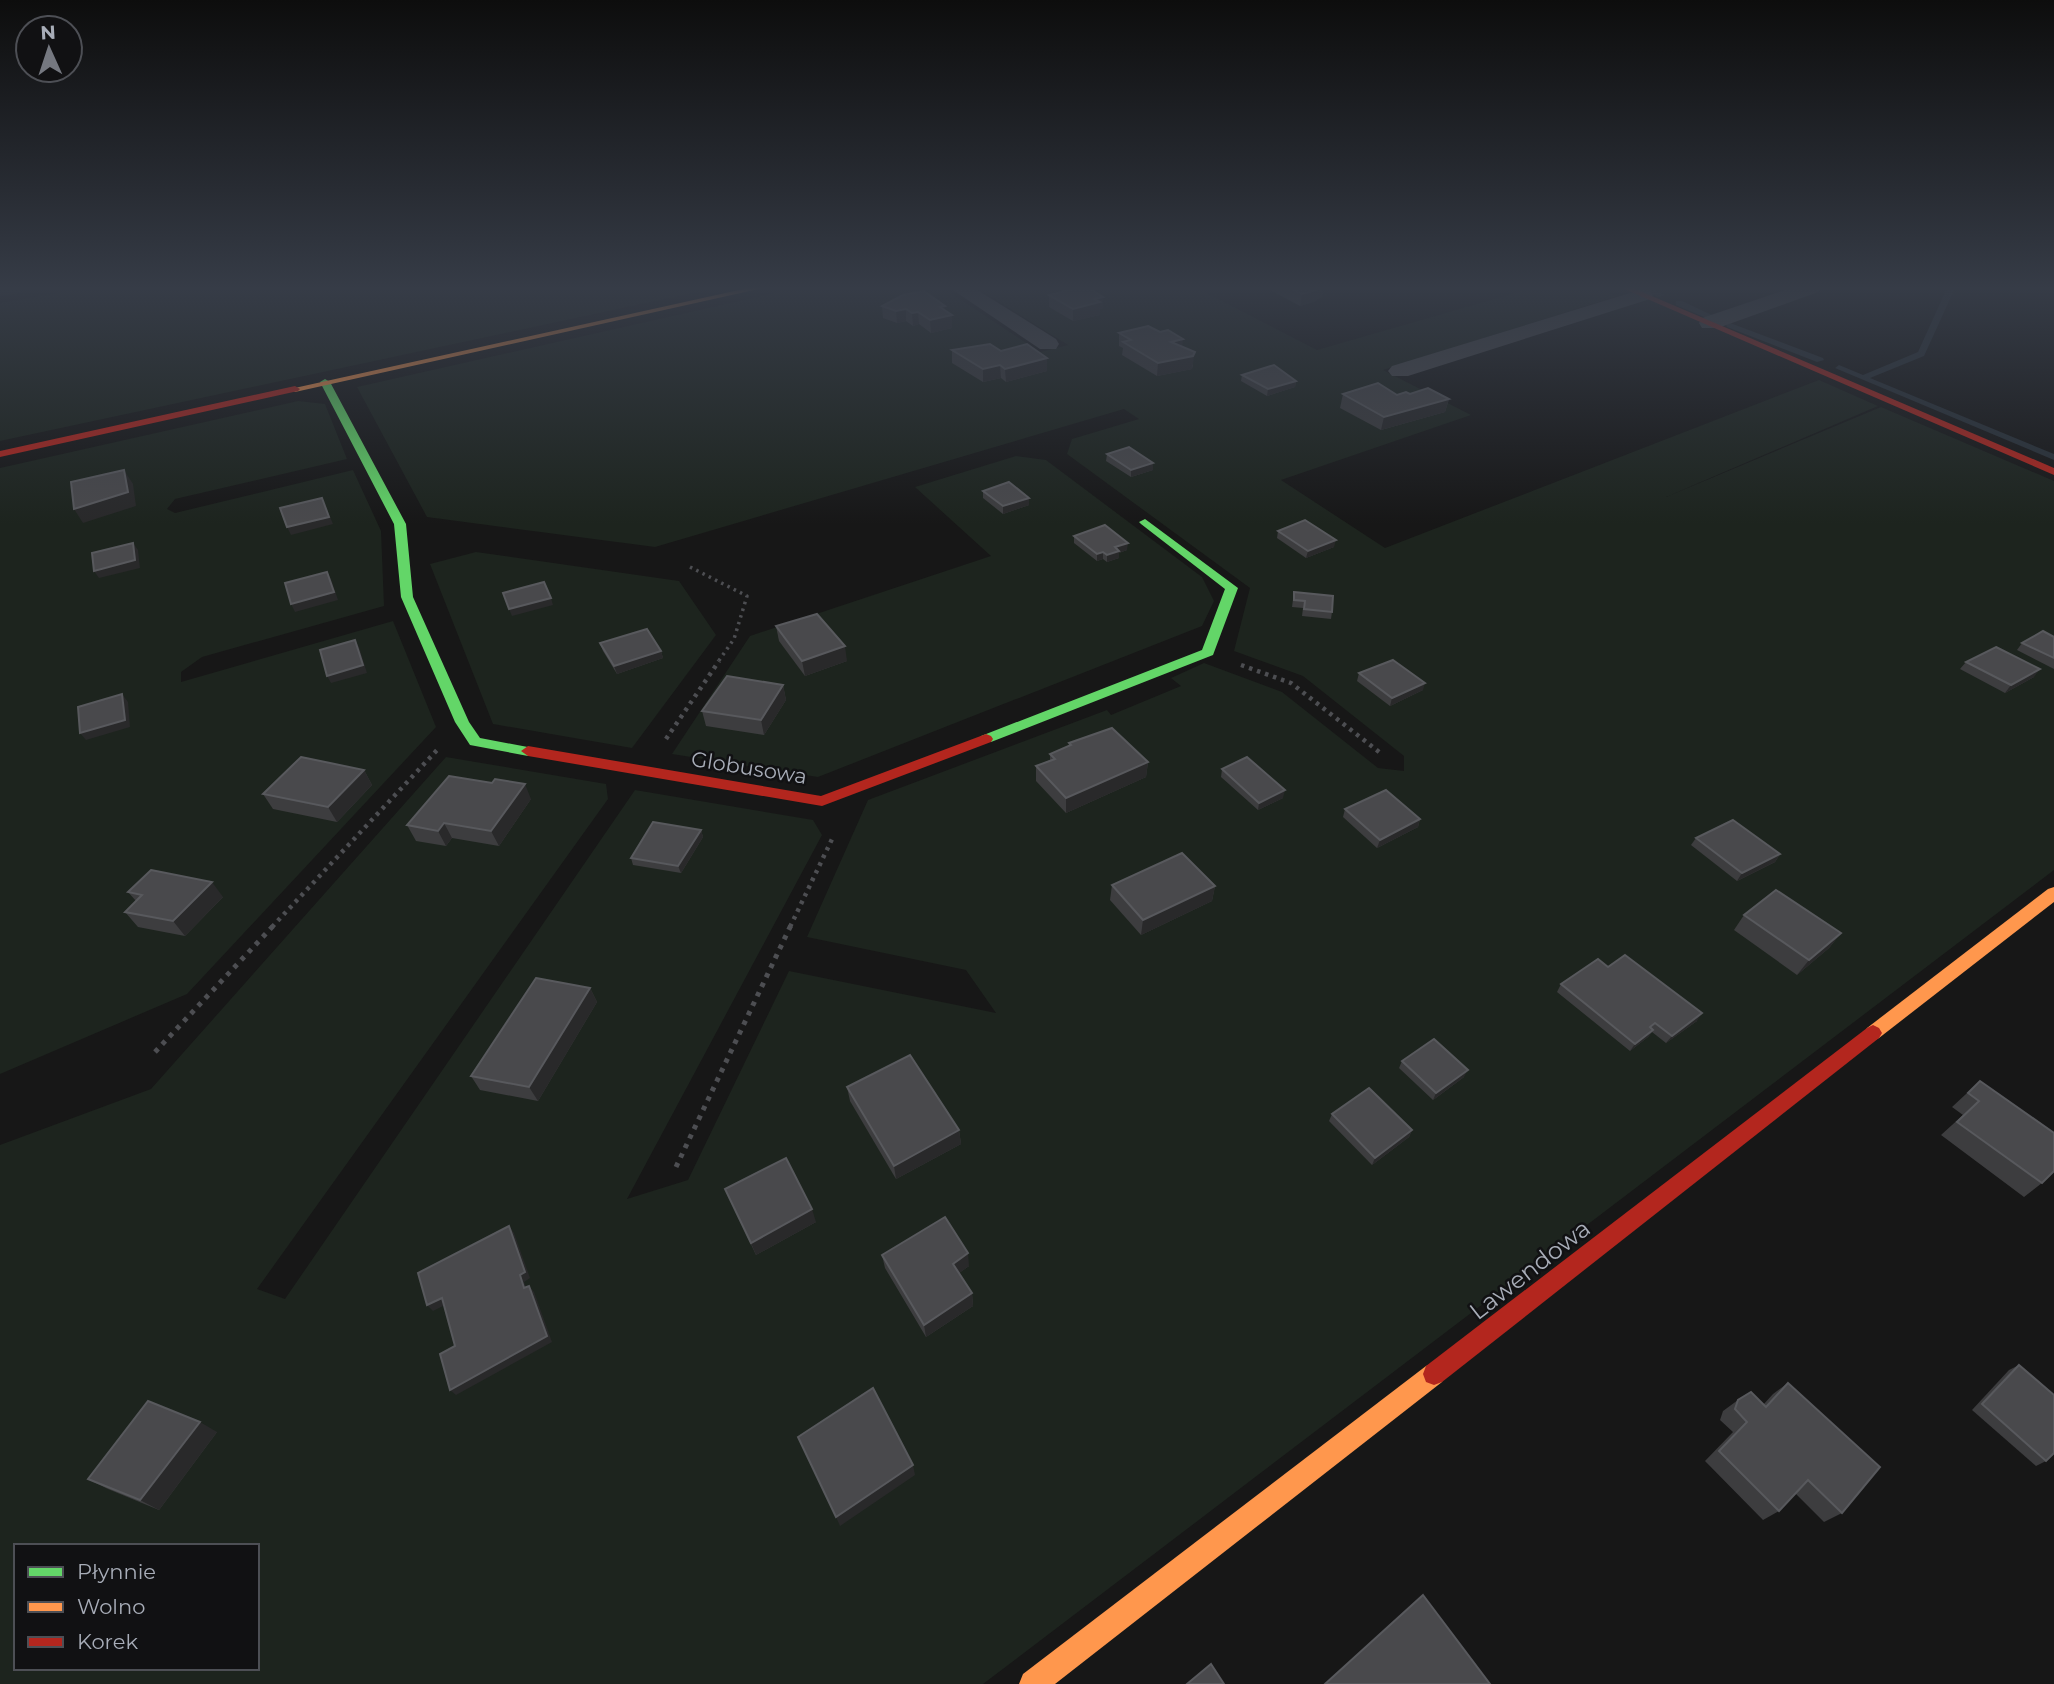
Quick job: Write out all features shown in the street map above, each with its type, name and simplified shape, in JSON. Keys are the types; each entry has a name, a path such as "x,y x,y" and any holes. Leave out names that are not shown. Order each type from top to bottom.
{"street":[{"path":"0,454 397,367"},
{"path":"1400,371 1413,367"},
{"path":"1811,367 2054,472"},
{"name":"Globusowa","path":"326,382 400,524 407,597 462,722 475,743 822,801 1208,652"},
{"path":"1145,522 1232,588 1208,652"},
{"name":"Lawendowa","path":"1033,1684 2054,893"}],"path":[{"path":"644,772 734,639 747,596 690,567"},
{"path":"1208,652 1291,683 1383,755"},
{"path":"155,1052 462,722"},
{"path":"676,1167 840,823 860,788"}],"shaded area":[{"path":"0,367 348,367 0,441"},
{"path":"448,367 1394,367 1383,370 1471,415 1281,480 1385,548 1819,380 1878,406 1666,497 1881,407 2054,481 2054,870 983,1684 0,1684 0,1145 151,1089 446,757 606,784 608,799 257,1289 285,1299 635,790 813,820 822,835 627,1199 688,1180 789,971 996,1013 966,970 807,937 868,800 1107,710 1111,715 1181,686 1171,678 1204,663 1282,692 1378,768 1404,771 1404,756 1303,676 1234,651 1250,588 1067,454 1072,439 1139,419 1124,409 655,547 427,517 357,387"},
{"path":"298,401 325,404 347,459 175,499 167,509 175,513 353,470 381,531 384,606 202,657 181,672 181,682 393,621 436,727 187,994 0,1074 0,468"},
{"path":"1016,456 1046,460 1202,577 1214,601 1202,626 818,777 672,754 750,636 991,556 915,487"},
{"path":"476,552 679,581 716,635 632,748 493,724 430,564"}],"building":[{"path":"1276,367 1296,381 1268,389 1242,375"},
{"path":"1378,383 1397,395 1428,388 1449,399 1384,417 1343,394"},
{"path":"1129,447 1153,463 1131,470 1107,454"},
{"path":"124,470 128,492 74,509 71,482"},
{"path":"1009,482 1029,498 1003,506 983,491"},
{"path":"322,498 329,517 287,527 280,508"},
{"path":"1305,520 1336,540 1308,551 1278,531"},
{"path":"1105,525 1128,543 1115,547 1119,551 1107,555 1103,552 1097,554 1074,536"},
{"path":"133,543 135,560 94,571 92,553"},
{"path":"327,572 334,592 291,604 285,583"},
{"path":"544,582 551,598 509,609 503,593"},
{"path":"1294,592 1333,596 1332,612 1304,609 1305,601 1294,600"},
{"path":"817,614 845,646 802,661 776,626"},
{"path":"647,629 661,651 614,666 600,643"},
{"path":"2043,631 2054,637 2054,658 2022,643"},
{"path":"355,640 363,665 327,676 320,650"},
{"path":"1996,647 2040,669 2011,685 1966,662"},
{"path":"1393,660 1425,683 1392,698 1359,673"},
{"path":"727,676 783,685 761,720 702,711"},
{"path":"122,694 125,720 80,733 78,707"},
{"path":"1112,728 1148,762 1066,798 1036,766 1055,759 1050,754 1071,745 1069,743"},
{"path":"301,757 364,770 328,807 263,794"},
{"path":"1247,757 1285,790 1259,803 1222,769"},
{"path":"449,776 492,783 495,779 525,784 491,831 444,823 438,831 407,825"},
{"path":"1386,790 1420,819 1380,840 1345,809"},
{"path":"1733,820 1780,854 1742,873 1696,838"},
{"path":"653,822 701,830 678,866 631,858"},
{"path":"1182,853 1215,886 1143,920 1112,885"},
{"path":"151,870 212,882 173,921 125,912 142,895 128,892"},
{"path":"1776,890 1841,933 1809,960 1744,915"},
{"path":"1625,955 1702,1013 1672,1036 1655,1023 1650,1027 1653,1030 1635,1044 1561,984 1598,959 1608,967"},
{"path":"536,978 590,988 529,1087 471,1076"},
{"path":"1434,1039 1468,1070 1436,1093 1402,1061"},
{"path":"910,1055 959,1130 894,1166 847,1087"},
{"path":"1980,1081 2054,1133 2054,1171 2042,1183 1957,1122 1979,1101 1968,1093"},
{"path":"1369,1088 1412,1130 1375,1158 1332,1114"},
{"path":"786,1158 812,1209 751,1243 725,1189"},
{"path":"945,1217 968,1253 953,1264 972,1293 924,1325 882,1255"},
{"path":"509,1226 525,1272 520,1275 524,1288 529,1286 547,1336 450,1390 440,1354 455,1346 442,1298 427,1305 418,1273"},
{"path":"2019,1365 2054,1395 2054,1453 2046,1461 1982,1404"},
{"path":"1788,1383 1880,1467 1842,1513 1808,1480 1779,1511 1719,1451 1747,1422 1735,1409 1738,1400 1751,1392 1766,1407"},
{"path":"873,1388 913,1465 836,1517 798,1437"},
{"path":"148,1401 200,1422 140,1500 88,1479"},
{"path":"1423,1595 1490,1684 1325,1684"},
{"path":"1211,1664 1224,1684 1187,1684"}],"waterway":[{"path":"1863,378 1890,367"},
{"path":"1839,368 1863,378"},
{"path":"1863,378 2054,457"}],"traffic: fast":[{"path":"325,382 400,524 407,597 462,722 475,742 528,751"},
{"path":"986,739 1208,652 1232,588 1145,522"}],"traffic: slow":[{"path":"295,389 398,367"},
{"path":"1873,1033 2054,893"},
{"path":"1033,1684 1434,1374"}],"traffic: jam":[{"path":"1809,367 2054,472"},
{"path":"0,454 295,389"},
{"path":"528,751 822,801 986,739"},
{"path":"1434,1374 1873,1033"}]}
